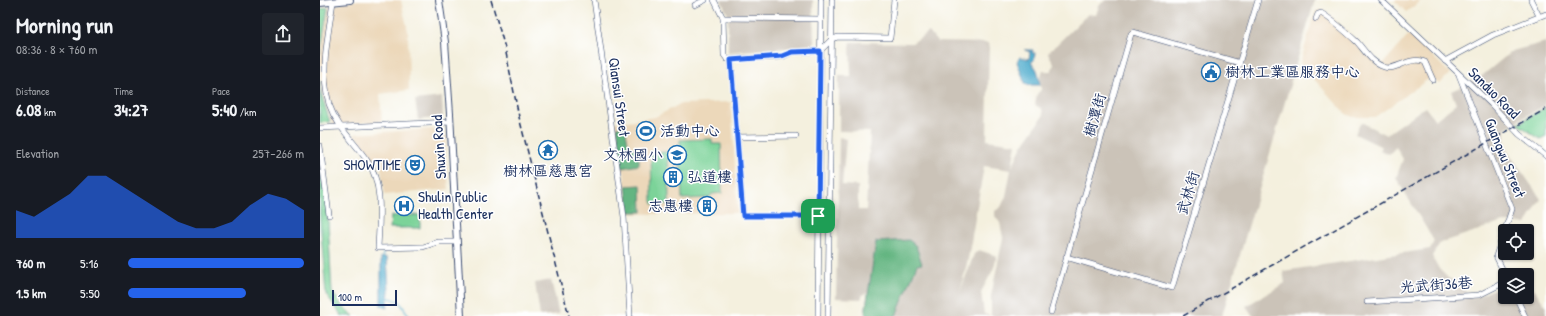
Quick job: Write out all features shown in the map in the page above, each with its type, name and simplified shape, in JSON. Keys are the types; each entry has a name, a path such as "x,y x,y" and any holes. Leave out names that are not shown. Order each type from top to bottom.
{"main road":[{"path":"320,3 346,0"},
{"name":"Shuxin Road","path":"439,0 445,42 451,122 461,316"}],"street":[{"name":"Qiansui Street","path":"594,0 624,217 630,316"},
{"path":"695,5 705,0"},
{"path":"714,0 723,18 724,55 727,59 731,60 782,56 792,52 820,51 832,40 838,37 890,38 894,0"},
{"path":"818,316 821,0"},
{"path":"828,316 832,0"},
{"name":"武林街","path":"1066,258 1172,288 1258,0"},
{"name":"Sanduo Road","path":"1381,0 1491,104 1519,134 1546,156"},
{"path":"1531,0 1539,16"},
{"path":"333,2 323,60 329,103 340,128 369,163 375,179 379,222 378,248 423,247 438,242 457,242"},
{"path":"1316,19 1318,14 1321,13 1332,20 1374,61 1385,68 1394,67 1407,62 1421,60 1425,62 1428,64 1433,80"},
{"path":"1445,61 1460,52 1546,14"},
{"path":"723,18 821,19"},
{"name":"樹潭街","path":"1050,312 1131,34 1133,32 1240,63"},
{"path":"731,60 743,216 830,216"},
{"name":"Guangwu Street","path":"1458,72 1512,209 1496,256 1502,268"},
{"path":"320,128 451,122"},
{"path":"737,137 796,136"},
{"path":"320,146 330,215"},
{"name":"光武街36巷","path":"1367,302 1479,295 1498,286"},
{"path":"1519,304 1525,316"}],"shaded area":[{"path":"357,0 401,0 408,31 409,90 380,94 382,121 336,125 332,122 323,94 320,59 329,7"},
{"path":"721,0 813,0 814,46 728,52 728,15"},
{"path":"1106,0 1315,0 1222,316 991,316 896,316 917,265 922,265 876,242 868,293 863,294 861,299 836,298 839,137 846,139 842,185 858,186 858,210 866,210 870,132 839,131 839,76 851,76 850,42 912,43 929,32 937,42 989,43 987,140 1016,144 1012,167 1022,146 1043,116 1042,109 1035,105 1037,94 1041,90 1040,79 1043,71 1051,71 1054,64 1048,53 1088,14 1096,15 1099,5","holes":["984,166 1011,170 1006,196 1001,207 995,211 995,216 1000,223 1003,238 991,296 991,316 984,314 981,292 993,270 997,256 979,250 974,254 960,292 968,259"]},
{"path":"1394,0 1422,0 1406,12"},
{"path":"1321,10 1333,18 1382,65 1409,34 1450,73 1440,84 1430,78 1375,117 1353,117 1346,114 1300,64 1312,21 1316,11"},
{"path":"1546,42 1546,105 1505,128 1505,148 1541,199 1526,224 1503,222 1440,243 1432,256 1439,269 1448,278 1459,283 1472,299 1498,287 1498,304 1534,304 1534,289 1546,305 1546,316 1253,316 1246,306 1285,283 1283,271 1430,249 1434,241 1396,178 1403,159 1396,147 1389,154 1380,150 1382,147 1355,134 1361,122 1386,135 1425,107 1435,120 1456,104 1451,91 1477,80 1512,51"},
{"path":"442,97 443,117 418,120 415,100"},
{"name":"文林國小","path":"731,102 738,213 628,214 624,171 621,171 613,123 655,117 681,104"},
{"path":"432,129 447,137 445,150 449,189 385,195 381,168 354,134"},
{"path":"551,280 559,314 540,316 535,283"}],"green space":[{"path":"328,8 320,54 320,9"},
{"path":"320,81 321,94 330,122 320,123"},
{"path":"1546,107 1546,136 1540,139 1518,124"},
{"path":"625,126 629,149 639,148 639,165 622,168 617,127"},
{"path":"712,139 712,144 721,144 722,193 712,194 709,198 682,199 680,140"},
{"path":"651,152 668,152 669,204 653,204"},
{"path":"320,165 327,202 332,292 343,307 354,316 342,316 326,294 320,219"},
{"path":"641,185 642,212 629,212 626,186"},
{"path":"420,215 420,228 390,228 391,216"},
{"path":"909,240 916,246 922,264 917,265 896,316 871,316 865,314 876,242"}],"water":[{"path":"1025,50 1033,50 1032,53 1035,53 1034,60 1031,63 1037,70 1040,85 1029,85 1025,83 1017,62 1020,57 1029,59 1030,52"},
{"path":"381,257 387,258 389,291 387,308 381,306"}],"waterway":[{"path":"383,253 383,259"},
{"path":"387,297 399,301 409,316"}],"railway":[{"path":"491,0 505,48 519,117 569,316"},
{"path":"1183,316 1546,109"}],"place":[{"name":"樹林工業區服務中心","path":"1211,72"},
{"name":"活動中心","path":"646,131"},
{"name":"樹林區慈惠宮","path":"548,150"},
{"name":"文林國小","path":"677,155"},
{"name":"SHOWTIME","path":"415,165"},
{"name":"弘道樓","path":"673,177"},
{"name":"Shulin Public Health Center","path":"404,206"},
{"name":"志惠樓","path":"707,206"}],"route":[{"path":"820,51 818,216 743,216 731,60 782,56 792,52 820,51"}]}
